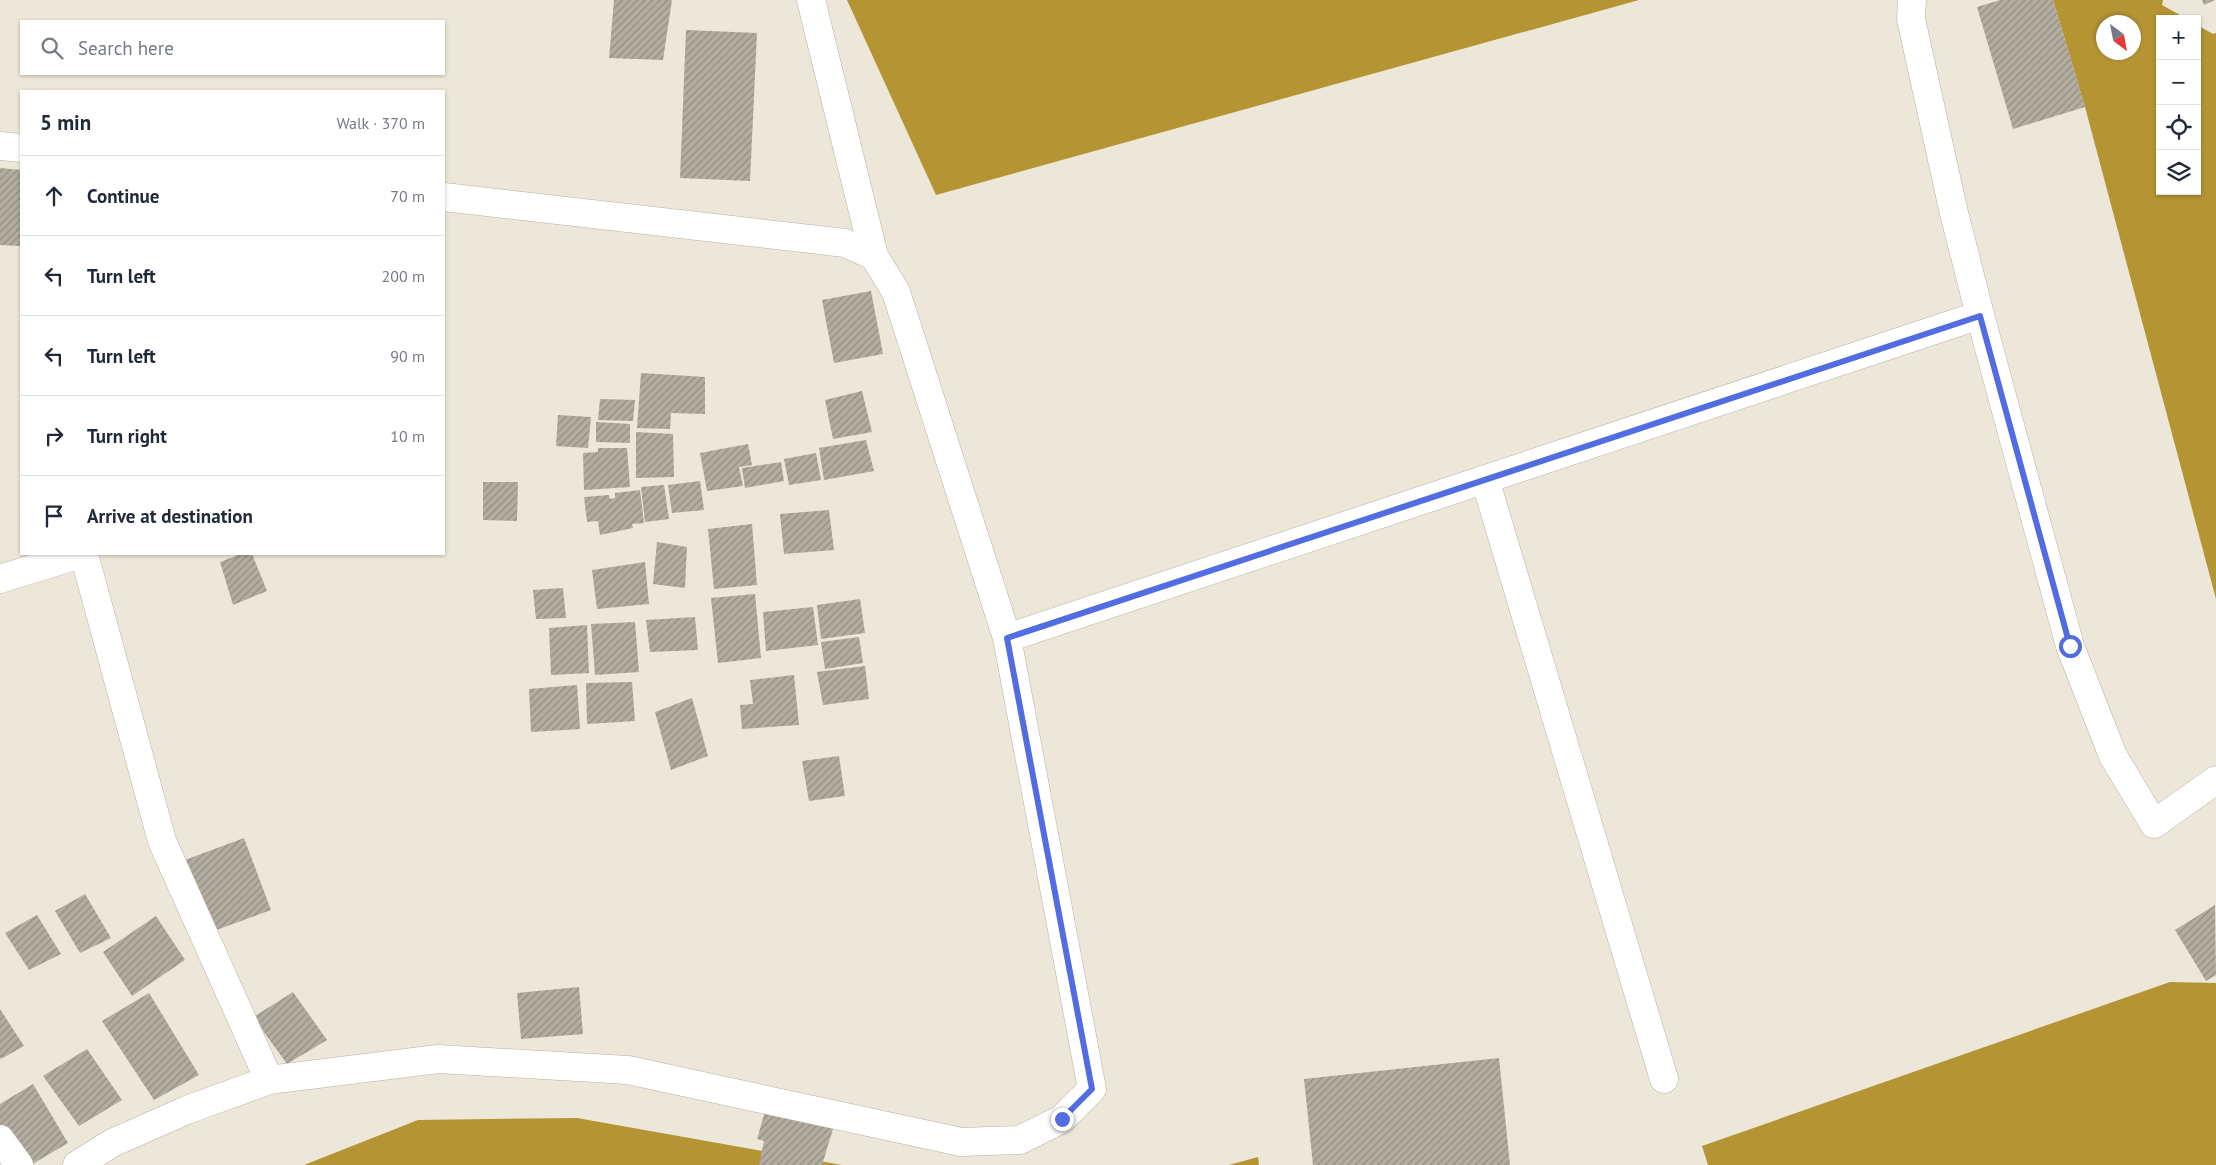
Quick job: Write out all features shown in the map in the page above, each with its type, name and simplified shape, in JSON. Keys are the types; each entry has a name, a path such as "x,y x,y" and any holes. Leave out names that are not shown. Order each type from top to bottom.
{"street":[{"path":"77,1165 112,1143 187,1110 269,1080 438,1059 628,1070 961,1142 1020,1140 1062,1119 1092,1089 1007,638 896,292 874,256 811,0"},
{"path":"1912,0 1911,19 1980,316 2070,646 2112,756 2154,824 2216,780"},
{"path":"0,146 20,148"},
{"path":"445,197 845,243 874,256"},
{"path":"1007,638 1980,316"},
{"path":"1485,479 1664,1079"},
{"path":"0,578 79,555"},
{"path":"82,555 162,841 269,1080"},
{"path":"0,1139 19,1165"}],"shaded area":[{"path":"847,0 1639,0 936,195"},
{"path":"2053,0 2163,0 2162,5 2180,15 2156,15 2156,195 2201,195 2201,27 2213,34 2216,33 2216,599 2085,107"},
{"path":"2170,982 2216,983 2216,1165 1708,1165 1702,1146"},
{"path":"577,1118 842,1165 304,1165 418,1120"},
{"path":"1258,1157 1259,1165 1229,1165"}],"building":[{"path":"614,0 672,0 663,60 609,58"},
{"path":"2000,0 2053,0 2085,107 2013,129 1977,7"},
{"path":"2202,0 2215,0 2204,5"},
{"path":"686,30 757,33 750,181 680,178"},
{"path":"0,168 20,170 20,246 0,245"},
{"path":"871,291 883,354 834,363 822,300"},
{"path":"641,373 705,377 705,414 671,413 670,429 637,428"},
{"path":"862,391 872,432 833,439 825,400"},
{"path":"600,399 635,400 633,421 598,420"},
{"path":"558,415 591,417 588,448 556,446"},
{"path":"596,422 630,424 630,443 596,442"},
{"path":"636,432 673,434 674,477 636,478"},
{"path":"866,440 874,471 824,480 819,448"},
{"path":"748,444 752,465 739,467 743,486 707,491 700,453"},
{"path":"598,448 627,448 630,487 584,490 583,453 598,452"},
{"path":"816,453 821,480 789,485 784,459"},
{"path":"781,462 784,481 745,488 742,468"},
{"path":"700,481 704,510 672,513 668,485"},
{"path":"483,482 518,482 517,521 483,520"},
{"path":"664,485 669,519 645,522 641,487"},
{"path":"640,490 644,523 632,524 633,528 600,535 598,521 587,522 584,497 609,495 610,499 615,498 615,493"},
{"path":"829,510 834,550 784,554 780,514"},
{"path":"752,524 757,585 714,589 708,529"},
{"path":"657,542 687,547 685,588 653,584"},
{"path":"238,555 252,555 267,591 233,605 220,562"},
{"path":"645,562 649,604 597,609 592,570"},
{"path":"563,588 566,618 536,619 533,590"},
{"path":"755,594 761,658 718,663 711,598"},
{"path":"860,599 865,633 821,639 817,605"},
{"path":"813,607 818,645 766,651 763,612"},
{"path":"695,617 698,650 650,652 646,620"},
{"path":"635,622 639,672 595,675 591,624"},
{"path":"587,625 589,673 551,675 549,628"},
{"path":"859,637 863,663 825,669 821,642"},
{"path":"865,666 869,699 823,705 817,672"},
{"path":"794,675 799,725 742,729 740,705 753,704 750,680"},
{"path":"632,682 635,721 587,724 586,683"},
{"path":"577,685 580,729 531,732 529,689"},
{"path":"692,698 708,756 671,770 655,712"},
{"path":"839,756 845,796 809,801 802,761"},
{"path":"244,838 271,910 211,932 185,860"},
{"path":"85,894 111,938 80,953 55,911"},
{"path":"2215,905 2216,975 2206,981 2175,930"},
{"path":"37,915 61,954 29,970 5,933"},
{"path":"156,916 185,960 132,996 103,952"},
{"path":"579,987 583,1034 521,1039 517,993"},
{"path":"293,992 327,1040 287,1064 253,1017"},
{"path":"149,993 199,1075 154,1100 102,1021"},
{"path":"0,1009 24,1046 1,1059 0,1057"},
{"path":"87,1049 122,1100 79,1126 43,1076"},
{"path":"1499,1058 1510,1165 1313,1165 1304,1079"},
{"path":"33,1084 68,1143 31,1165 0,1127 0,1104"},
{"path":"768,1101 836,1119 822,1165 759,1165 764,1141 757,1139"}],"route":[{"path":"1062,1119 1092,1089 1007,638 1980,316 2070,646"}]}
